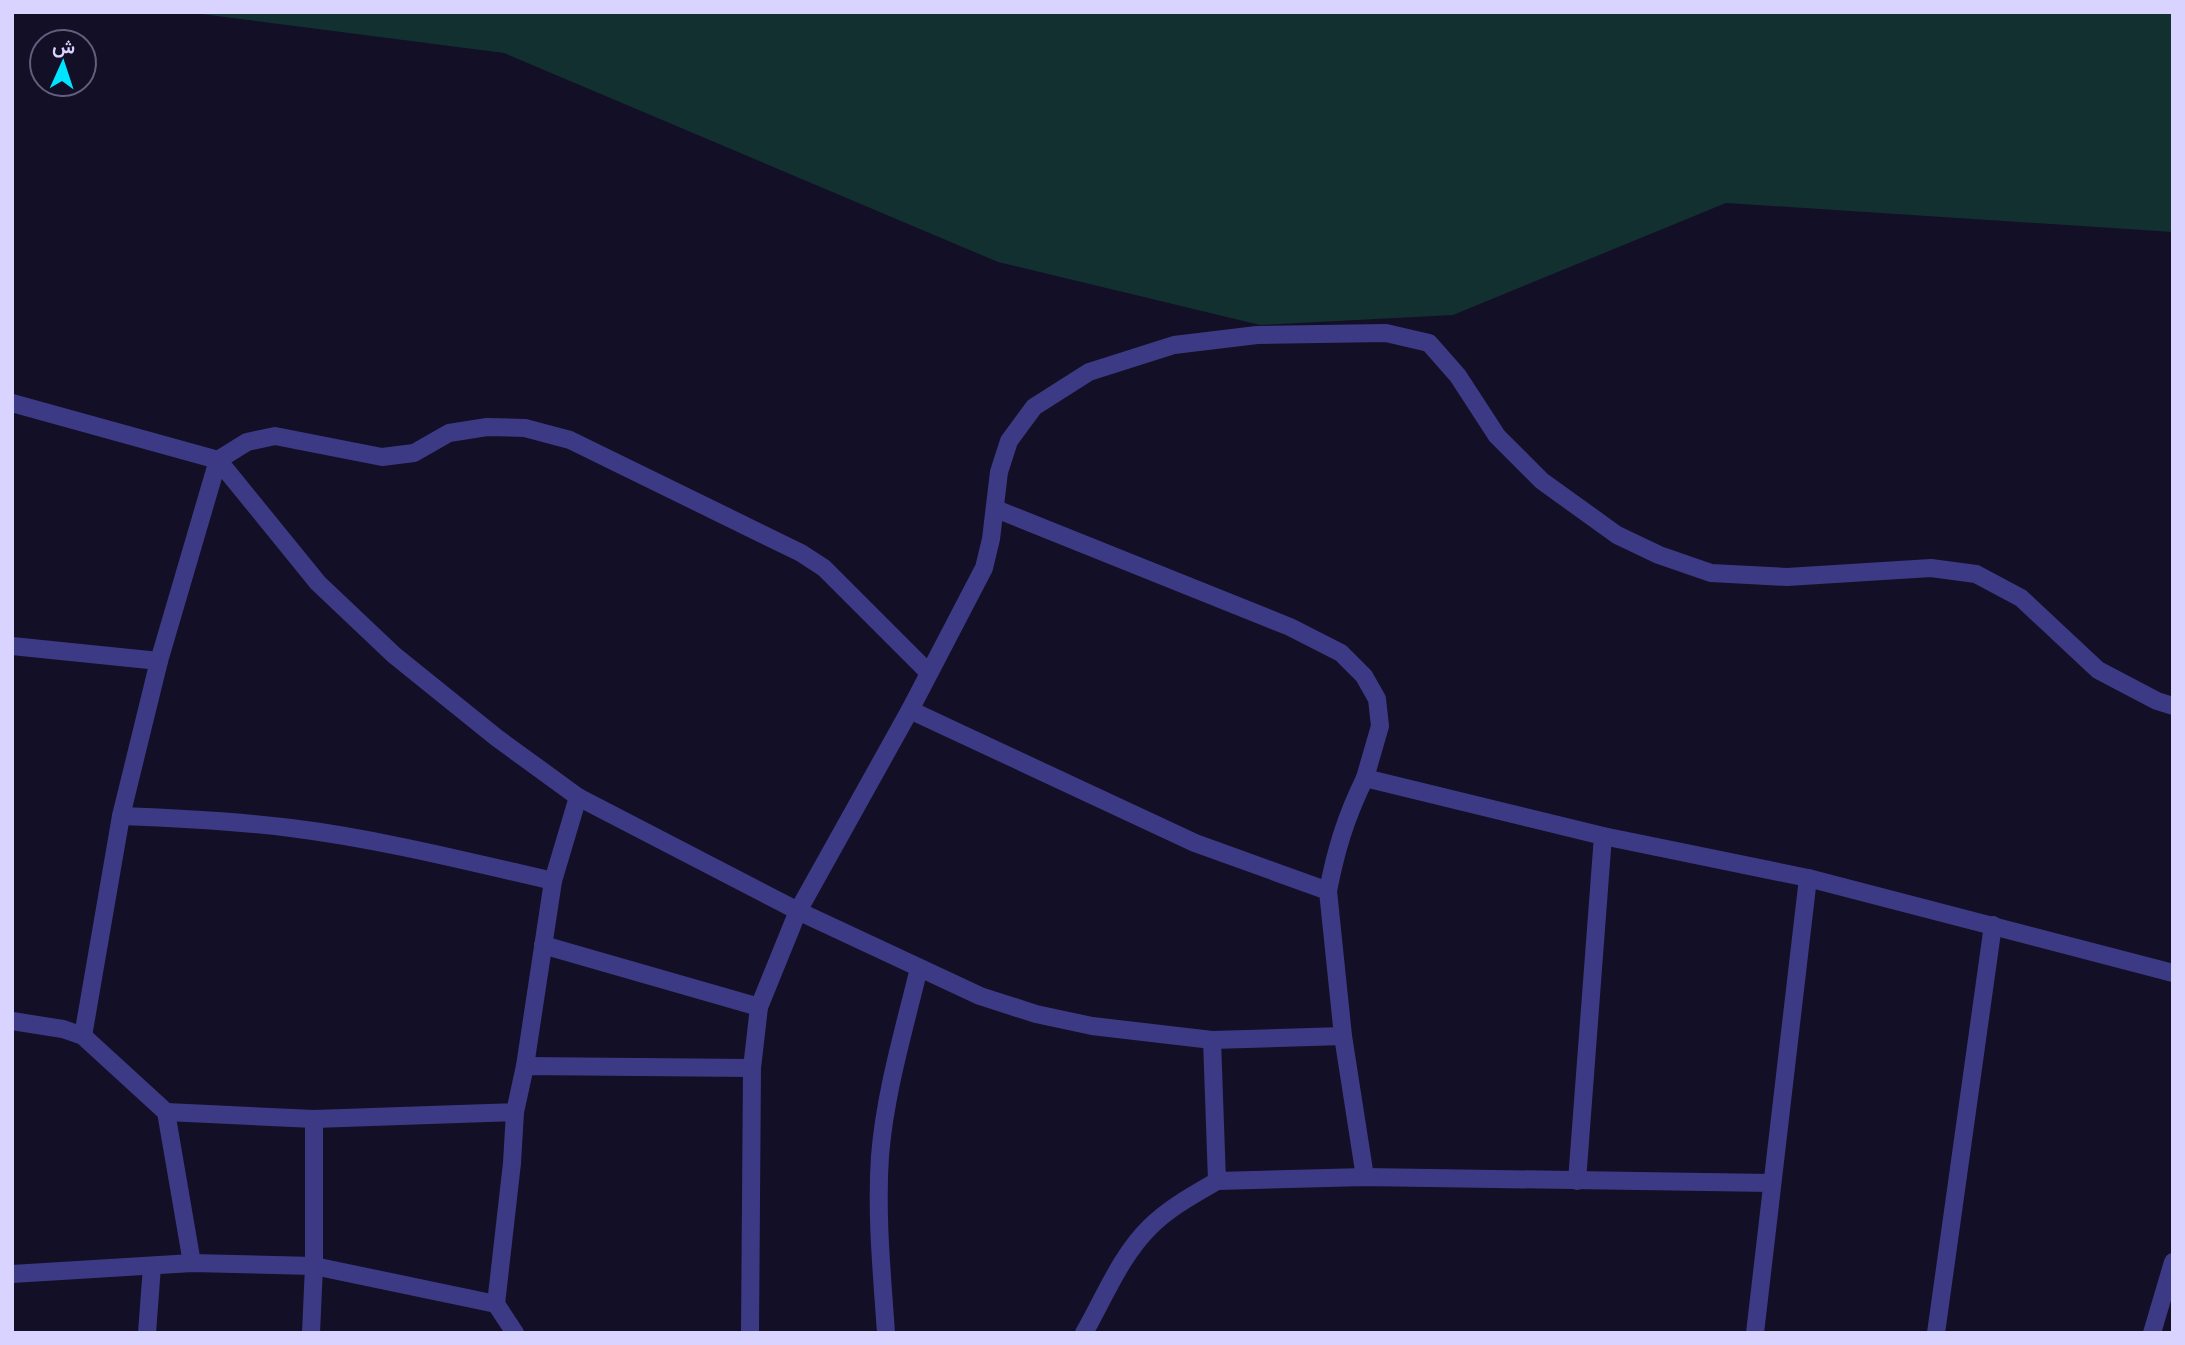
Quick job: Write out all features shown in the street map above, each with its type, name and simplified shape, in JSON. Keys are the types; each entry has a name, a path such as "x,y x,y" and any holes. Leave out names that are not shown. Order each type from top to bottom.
{"street":[{"path":"750,1333 752,1068 759,1007 798,911 910,710 984,568 996,509 999,472 1009,441 1034,407 1089,372 1174,345 1257,335 1386,333 1429,343 1458,376 1497,436 1542,481 1617,535 1659,555 1712,573 1787,577 1931,568 1976,574 2021,598 2098,670 2157,701 2173,706"},
{"path":"12,403 218,460 318,583 394,655 497,738 578,797 798,911 980,996 1036,1014 1092,1026 1212,1040 1343,1036"},
{"path":"83,1036 121,816 159,661 218,460 247,442 275,436 382,457 414,453 449,433 487,427 525,428 570,440 801,553 824,568 929,673"},
{"path":"996,509 1290,626 1341,653 1364,676 1377,699 1380,726 1365,778 1337,846 1328,891 1343,1036 1365,1177"},
{"path":"12,646 159,661"},
{"path":"910,710 1195,843 1328,891"},
{"path":"1365,778 1603,836 1808,878 2173,973"},
{"path":"515,1333 496,1304 515,1112 525,1066 553,880 578,797"},
{"path":"121,816 201,819 293,829 387,844 553,880"},
{"path":"1577,1181 1603,836"},
{"path":"1755,1333 1808,878"},
{"path":"1936,1333 1993,925"},
{"path":"543,945 759,1007"},
{"path":"886,1333 879,1214 880,1155 890,1086 919,968"},
{"path":"12,1021 63,1029 83,1036 166,1112 192,1263"},
{"path":"1212,1040 1217,1181"},
{"path":"525,1066 752,1068"},
{"path":"166,1112 314,1119 515,1112"},
{"path":"311,1333 314,1119"},
{"path":"1084,1333 1128,1253 1149,1228 1180,1202 1217,1181 1365,1177 1771,1183"},
{"path":"2152,1333 2173,1262"},
{"path":"12,1274 192,1263 314,1266 496,1304"},
{"path":"147,1333 152,1266"}],"green space":[{"path":"186,12 2173,12 2173,232 1726,203 1453,315 1260,325 998,262 504,53"}]}
